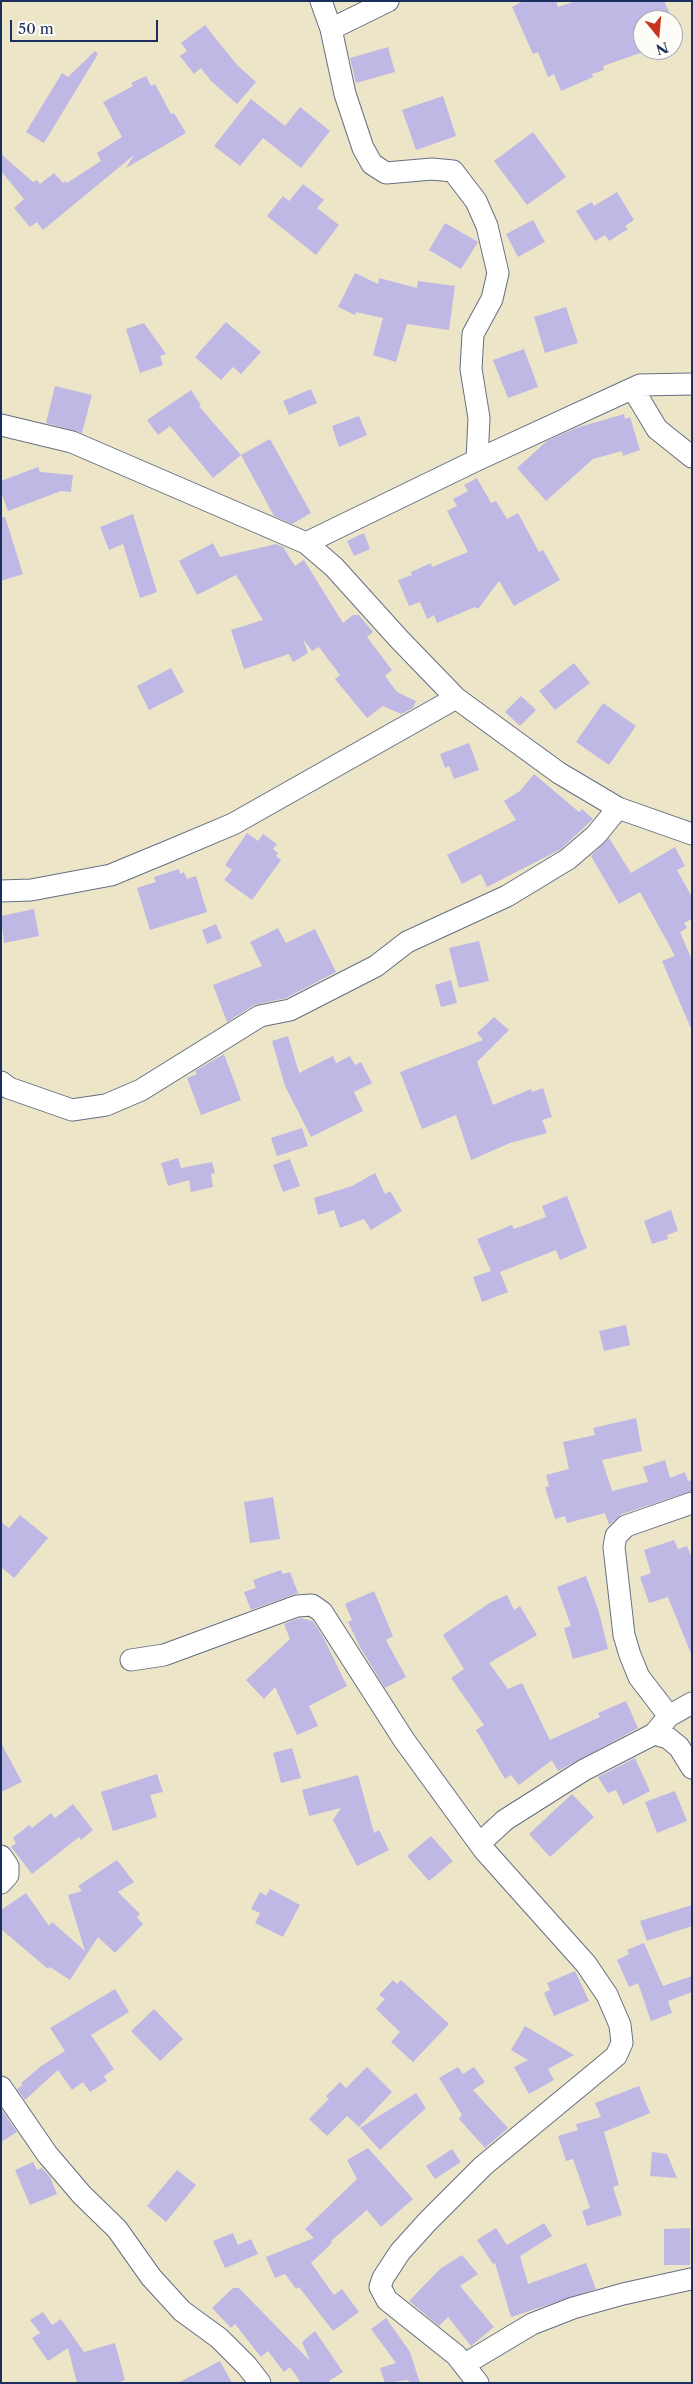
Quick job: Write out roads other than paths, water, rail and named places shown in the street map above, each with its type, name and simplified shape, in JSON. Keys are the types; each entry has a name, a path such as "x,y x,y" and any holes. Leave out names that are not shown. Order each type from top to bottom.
{"street":[{"path":"320,1 331,29 344,94 363,148 372,164 386,173 432,169 453,171 476,200 487,226 498,273 492,299 473,334 471,369 479,418 477,460"},
{"path":"331,29 388,1"},
{"path":"306,543 477,460 640,386 692,384"},
{"path":"633,389 657,429 692,457"},
{"path":"1,425 72,442 306,543 334,567 399,639 456,698 559,773 618,808 692,834"},
{"path":"1,891 31,890 111,875 225,828 456,698"},
{"path":"1,1082 9,1088 72,1110 106,1105 124,1098 141,1090 260,1016 290,1010 376,966 407,942 507,896 568,859 596,835 618,808"},
{"path":"668,1716 639,1677 630,1654 624,1635 614,1547 616,1536 626,1526 692,1503"},
{"path":"131,1660 164,1655 297,1606 312,1605 322,1612 404,1740 480,1844 586,1964 607,1994 620,2025 622,2043 616,2056 483,2166 455,2193 400,2252 383,2278 380,2287 387,2300 465,2364 478,2383"},
{"path":"480,1844 506,1820 584,1770 654,1734 668,1716 692,1704"},
{"path":"654,1734 668,1738 679,1747 692,1768"},
{"path":"1,1856 8,1866 8,1875 1,1883"},
{"path":"1,2087 47,2154 82,2195 117,2229 150,2278 182,2311 218,2338 247,2366 260,2383"},
{"path":"465,2364 532,2324 573,2308 623,2294 691,2279"}]}
